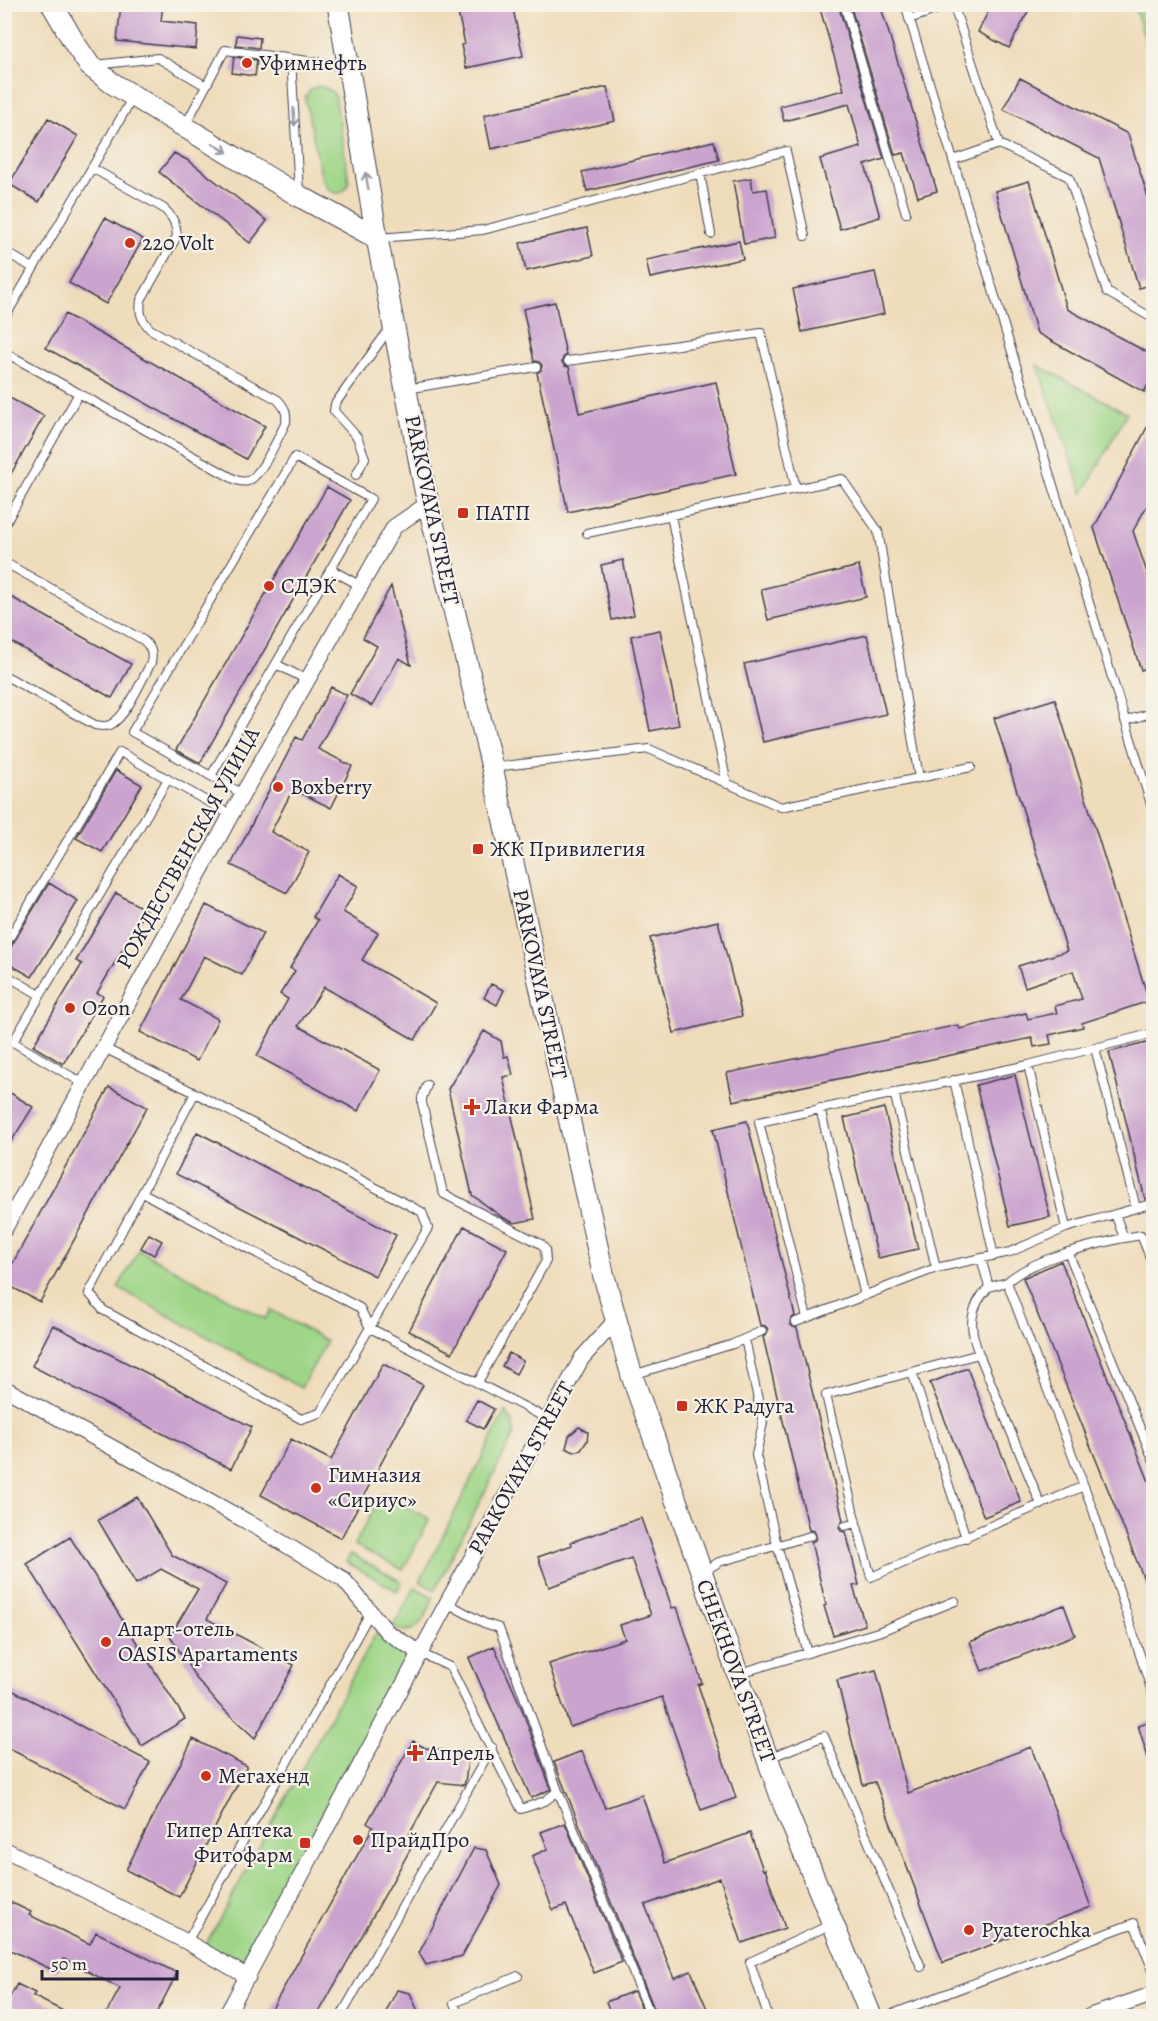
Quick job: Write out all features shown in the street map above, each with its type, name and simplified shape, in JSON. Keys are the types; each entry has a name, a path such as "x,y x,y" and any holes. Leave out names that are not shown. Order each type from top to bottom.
{"main road":[{"path":"52,4 90,66 134,97 299,196 377,238"},
{"name":"PARKOVAYA STREET","path":"338,4 377,238 429,503 492,768 615,1321"},
{"name":"CHEKHOVA STREET","path":"615,1321 632,1376 784,1804 871,2016"}],"street":[{"name":"РОЖДЕСТВЕНСКАЯ УЛИЦА","path":"4,1230 231,815 394,527 429,503"},
{"name":"PARKOVAYA STREET","path":"226,2016 447,1603 582,1358 615,1321"},
{"path":"4,1388 246,1521 343,1579 387,1632 420,1653"},
{"path":"4,1849 187,1942 248,1977"},
{"path":"1090,2016 1153,1997"}],"lane":[{"path":"844,4 906,213"},
{"path":"905,4 1154,814"},
{"path":"909,19 953,4 999,144"},
{"path":"185,127 225,50 347,67"},
{"path":"90,66 158,58 206,86"},
{"path":"291,59 299,196"},
{"path":"4,319 134,97"},
{"path":"953,160 999,144 1069,177 1107,292 1154,319"},
{"path":"377,238 483,230 786,151 805,236"},
{"path":"4,352 241,482 250,480 257,474 286,423 285,408 278,400 150,329 142,320 141,300 177,236 176,225 173,217 163,208 92,168"},
{"path":"700,173 711,234"},
{"path":"4,251 33,268"},
{"path":"356,475 365,458 357,437 334,411 335,404 393,324"},
{"path":"568,361 761,333 796,489"},
{"path":"406,389 536,367"},
{"path":"4,525 79,393"},
{"path":"211,776 370,499 295,457 132,732 243,794"},
{"path":"587,533 842,479 878,531 919,778"},
{"path":"671,516 727,784"},
{"path":"4,562 143,640 150,646 153,654 151,663 121,717 112,724 104,726 95,726 4,675"},
{"path":"330,569 361,586"},
{"path":"276,664 307,681"},
{"path":"1125,721 1154,712"},
{"path":"492,768 649,749 781,807 971,767"},
{"path":"4,947 120,752 231,815"},
{"path":"84,1084 9,1041 40,995 168,779"},
{"path":"4,974 40,995"},
{"path":"807,1318 759,1122 1028,1065 1150,1034"},
{"path":"104,1048 195,1093 422,1212 428,1228 320,1413 301,1419 103,1310 89,1293 195,1093"},
{"path":"1095,1048 1136,1208"},
{"path":"1028,1065 1066,1228"},
{"path":"954,1080 994,1256"},
{"path":"427,1085 422,1103 444,1194 541,1245 547,1255 546,1261 478,1382"},
{"path":"894,1092 936,1268"},
{"path":"820,1108 865,1296"},
{"path":"143,1193 360,1308 370,1328 548,1419"},
{"path":"796,1322 936,1268 1010,1252 1066,1228 1154,1203"},
{"path":"1115,1214 1124,1238"},
{"path":"1041,1505 979,1354 971,1328 979,1297 989,1287 1007,1282 1018,1272 1068,1252 1141,1235 1154,1267"},
{"path":"1068,1252 1154,1462"},
{"path":"981,1258 989,1287"},
{"path":"1007,1282 1093,1510 1152,1692 1154,1691"},
{"path":"632,1376 745,1339 762,1331"},
{"path":"745,1339 763,1423 756,1455 777,1545 808,1653"},
{"path":"979,1354 826,1395 871,1577 1084,1486"},
{"path":"912,1372 966,1538"},
{"path":"845,1526 856,1523"},
{"path":"701,1573 719,1562 810,1536"},
{"path":"737,1674 878,1632 955,1601"},
{"path":"447,1603 484,1623 499,1628 558,1791 651,2016"},
{"path":"187,1942 370,1613"},
{"path":"420,1653 450,1667 521,1809 545,1801 558,1791"},
{"path":"768,1759 824,1736 921,1967"},
{"path":"341,2016 492,1747"},
{"path":"887,2016 1134,1923 1154,1973"},
{"path":"768,2016 750,1962 833,1924"},
{"path":"459,2016 454,2003 518,1976"}],"green space":[{"path":"1134,5 1153,5 1153,64"},
{"path":"318,86 328,89 335,95 349,182 343,192 339,193 331,191 322,179 305,98 310,90"},
{"path":"1037,365 1127,413 1083,494"},
{"path":"139,1250 265,1319 271,1310 327,1341 301,1388 118,1288"},
{"path":"505,1411 513,1422 514,1434 435,1590 420,1582"},
{"path":"382,1494 430,1519 403,1570 354,1545"},
{"path":"351,1554 402,1582 397,1591 346,1562"},
{"path":"415,1587 433,1597 427,1613 421,1623 412,1630 392,1628"},
{"path":"376,1633 410,1654 240,1965 205,1946"}],"building":[{"path":"121,4 163,4 161,21 198,25 196,49 117,41"},
{"path":"456,4 512,4 523,56 466,68 461,45 465,44"},
{"path":"838,4 884,159 865,165 880,217 840,229 820,159 861,147 849,104 784,121 780,106 844,90 820,9"},
{"path":"850,4 880,4 937,191 918,197 904,153 895,155"},
{"path":"992,4 1032,4 1009,48 978,32"},
{"path":"237,35 260,38 259,48 236,45"},
{"path":"234,57 257,60 255,76 232,73"},
{"path":"1020,78 1128,134 1154,216 1154,284 1139,288 1099,158 1003,109"},
{"path":"607,87 615,121 491,149 484,115"},
{"path":"48,118 78,136 39,202 9,184"},
{"path":"714,141 719,160 587,191 582,172"},
{"path":"174,153 189,161 267,221 250,243 159,172"},
{"path":"751,178 753,191 767,189 775,238 744,244 733,181"},
{"path":"1029,181 1067,309 1154,356 1154,375 1144,392 1037,333 995,191"},
{"path":"105,218 143,239 106,304 69,283"},
{"path":"587,228 593,256 526,271 520,243"},
{"path":"739,241 743,259 650,278 646,260"},
{"path":"875,272 884,314 802,332 793,289"},
{"path":"555,302 566,355 562,362 569,367 579,413 716,382 736,474 568,512 537,373 541,370 542,365 534,361 523,309"},
{"path":"65,314 265,426 246,459 46,348"},
{"path":"4,395 44,416 4,486"},
{"path":"1154,414 1154,493 1133,531 1154,593 1154,666 1141,670 1094,528"},
{"path":"327,487 350,500 200,763 176,750"},
{"path":"623,560 634,615 612,620 601,565"},
{"path":"859,566 866,597 768,620 761,589"},
{"path":"391,586 411,665 399,658 372,706 350,694 377,646 363,638"},
{"path":"4,593 131,664 112,698 4,638"},
{"path":"660,630 679,725 650,731 631,636"},
{"path":"867,635 886,714 763,742 744,664"},
{"path":"331,687 347,695 318,749 352,766 331,808 293,789 271,832 309,852 287,893 231,865 296,737 302,740"},
{"path":"1055,699 1149,1001 1082,1023 1083,1027 1049,1035 1051,1044 1034,1047 1032,1038 733,1101 727,1073 958,1025 960,1029 1026,1013 1028,1019 1057,1013 1055,1006 1082,999 1073,971 1025,987 1018,966 1067,951 994,718"},
{"path":"116,770 142,785 102,852 76,838"},
{"path":"338,874 358,886 343,912 378,933 362,960 436,1003 415,1040 324,987 298,1026 380,1070 358,1111 257,1056 288,999 280,994 295,971 290,968 318,920 313,917"},
{"path":"49,883 78,901 32,977 4,961 4,953 9,950"},
{"path":"116,893 146,910 97,993 103,996 63,1064 33,1046 82,964 76,961"},
{"path":"206,905 263,933 242,975 204,956 181,1000 218,1019 197,1061 140,1032"},
{"path":"718,921 742,1016 674,1033 650,938"},
{"path":"491,984 504,990 497,1005 484,998"},
{"path":"484,1031 501,1041 504,1057 508,1056 513,1075 503,1077 535,1219 514,1223 472,1195 448,1089"},
{"path":"1151,1042 1154,1052 1154,1197 1145,1199 1109,1052"},
{"path":"1015,1075 1050,1217 1010,1226 976,1085"},
{"path":"109,1087 147,1107 40,1302 4,1283 4,1279"},
{"path":"4,1089 33,1107 4,1153"},
{"path":"884,1108 918,1249 878,1258 844,1118"},
{"path":"747,1121 795,1316 791,1319 790,1324 797,1328 843,1520 839,1527 841,1531 846,1532 859,1585 853,1586 865,1625 833,1635 824,1606 826,1605 811,1542 815,1540 816,1535 814,1531 809,1530 763,1337 767,1334 768,1329 760,1325 713,1129"},
{"path":"197,1132 396,1235 375,1276 176,1174"},
{"path":"464,1226 507,1249 452,1353 409,1331"},
{"path":"149,1234 162,1241 154,1255 141,1248"},
{"path":"1061,1261 1154,1494 1154,1604 1023,1278"},
{"path":"53,1325 252,1427 231,1469 32,1366"},
{"path":"509,1353 523,1361 516,1374 502,1366"},
{"path":"383,1364 423,1385 341,1538 261,1495 291,1439 331,1460"},
{"path":"967,1368 1021,1502 984,1517 930,1383"},
{"path":"477,1400 494,1409 483,1429 466,1420"},
{"path":"579,1427 588,1432 587,1441 581,1450 574,1452 566,1448 569,1436"},
{"path":"137,1497 172,1555 226,1584 207,1619 294,1665 255,1738 220,1706 196,1678 170,1636 198,1589 161,1569 136,1584 98,1520"},
{"path":"641,1518 672,1608 677,1607 702,1683 698,1685 736,1798 701,1810 662,1697 570,1727 549,1664 625,1639 620,1625 651,1615 631,1558 549,1587 538,1557 572,1545 571,1542"},
{"name":"Апарт-отель OASIS Apartaments","path":"70,1537 185,1719 142,1746 27,1564"},
{"path":"1064,1605 1075,1635 982,1671 970,1642"},
{"path":"494,1646 521,1707 551,1789 531,1798 469,1658"},
{"path":"876,1670 908,1793 1031,1747 1091,1907 943,1963 875,1782 863,1785 837,1680"},
{"path":"4,1686 150,1762 125,1809 4,1746"},
{"path":"1154,1720 1154,1764 1150,1764 1138,1725"},
{"path":"193,1739 247,1766 179,1897 126,1870"},
{"path":"413,1741 425,1748 469,1753 464,1785 438,1782 404,1844 411,1848 317,2016 268,2016 373,1827 367,1823"},
{"path":"582,1751 605,1808 642,1795 665,1863 750,1833 785,1928 742,1943 720,1878 645,1905 674,1978 691,1971 710,2016 657,2016 554,1762"},
{"path":"565,1823 622,1962 594,1973 566,1905 553,1910 532,1856 548,1849 541,1832"},
{"path":"474,1848 486,1850 501,1885 462,1956 426,1965 419,1953"},
{"path":"4,1899 31,1912 29,1915 90,1944 96,1932 177,1973 155,2016 105,2016 120,1988 64,1959 57,1972 4,1947"},
{"path":"17,1984 35,1993 33,1996 73,2016 10,2016 4,2014 4,2008"},
{"path":"397,1990 410,1993 420,2016 384,2016"},
{"path":"634,1991 645,2016 612,2016 606,2002"}],"place":[{"name":"Уфимнефть","path":"247,63"},
{"name":"220 Volt","path":"130,243"},
{"name":"ПАТП","path":"463,513"},
{"name":"СДЭК","path":"269,586"},
{"name":"Boxberry","path":"278,787"},
{"name":"ЖК Привилегия","path":"478,849"},
{"name":"Ozon","path":"70,1008"},
{"name":"Лаки Фарма","path":"472,1107"},
{"name":"ЖК Радуга","path":"682,1406"},
{"name":"Гимназия «Сириус»","path":"316,1488"},
{"name":"Апарт-отель OASIS Apartaments","path":"106,1642"},
{"name":"Апрель","path":"415,1753"},
{"name":"Мегахенд","path":"206,1776"},
{"name":"ПрайдПро","path":"358,1840"},
{"name":"Гипер Аптека Фитофарм","path":"305,1843"},
{"name":"Pyaterochka","path":"969,1930"}]}
